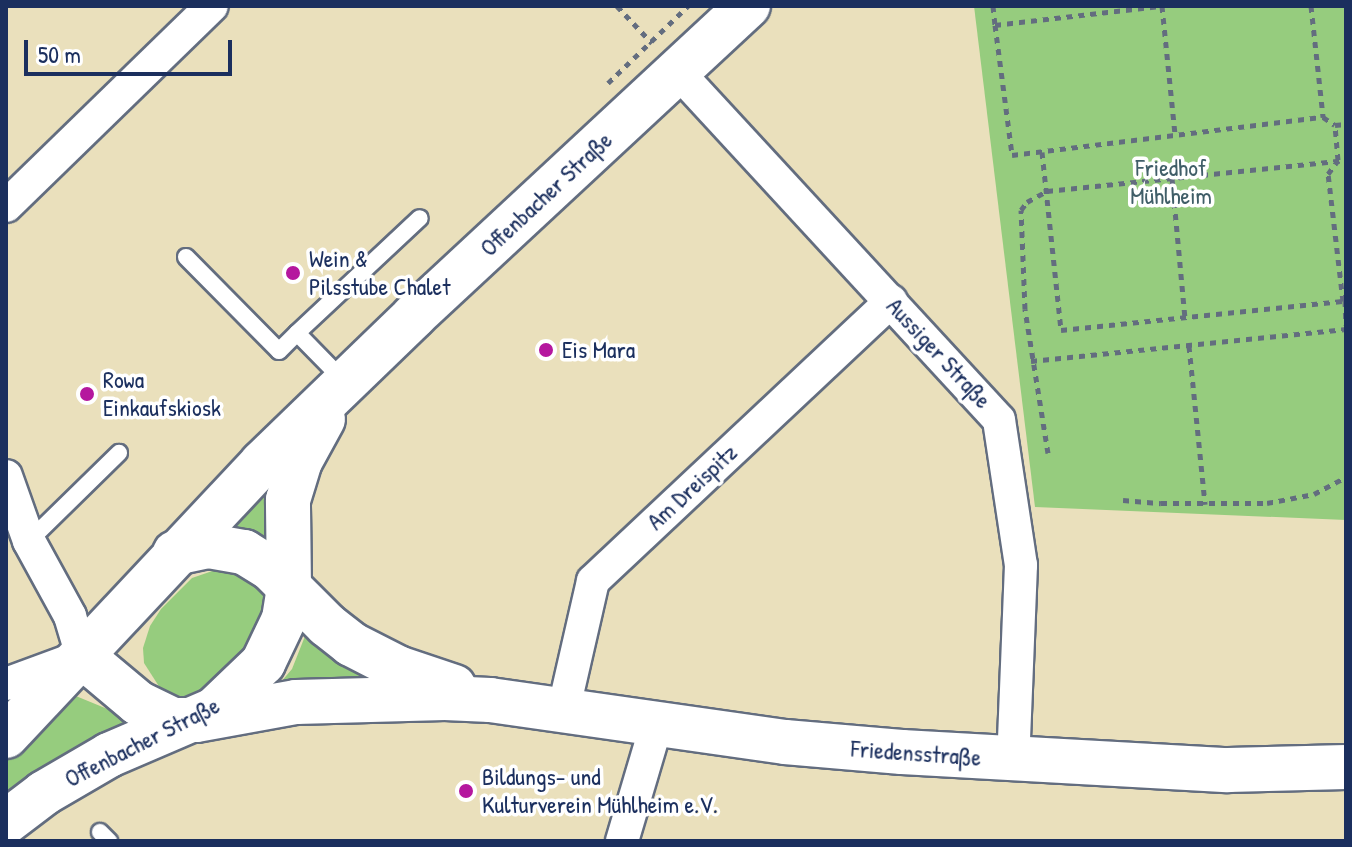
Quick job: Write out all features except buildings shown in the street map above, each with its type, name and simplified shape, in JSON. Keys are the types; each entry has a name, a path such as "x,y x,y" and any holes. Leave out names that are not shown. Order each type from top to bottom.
{"main road":[{"name":"Offenbacher Straße","path":"6,736 175,553 345,382 748,6"},
{"name":"Offenbacher Straße","path":"6,822 44,793 109,755 196,720 232,696 263,663 284,619 289,588 286,522 294,478 314,433 345,382"},
{"name":"Friedensstraße","path":"175,553 209,546 235,550 258,560 351,644 398,668 490,700"},
{"path":"82,656 138,703 173,720 196,720"},
{"name":"Friedensstraße","path":"196,720 296,702 366,697 490,700 785,742 1013,760 1228,770 1346,767"}],"street":[{"path":"6,206 212,6"},
{"name":"Aussiger Straße","path":"678,72 989,404 1003,431 1021,565 1013,760"},
{"name":"Am Dreispitz","path":"563,712 593,581 891,301"},
{"path":"6,476 29,541 70,616 82,656 6,684"},
{"path":"622,841 656,726"}],"lane":[{"path":"186,257 279,351 420,218"},
{"path":"297,333 345,382"},
{"path":"29,541 119,453"}],"path":[{"path":"617,6 678,72"},
{"path":"993,6 1012,155 1323,117 1335,125 1346,124"},
{"path":"995,25 1160,6 1175,135"},
{"path":"1311,6 1323,117"},
{"path":"1335,125 1338,160 1346,168"},
{"path":"1042,152 1061,330 1344,300"},
{"path":"1031,361 1346,327 1328,174 1338,160"},
{"path":"1048,453 1031,361 1022,281 1021,210 1034,196 1047,191 1346,160"},
{"path":"1172,178 1185,317"},
{"path":"1189,346 1205,504"},
{"path":"1123,500 1205,504 1288,500 1314,494 1346,477"}],"green space":[{"name":"Friedhof Mühlheim","path":"974,6 1346,6 1346,520 1035,507"},
{"path":"291,452 278,545 220,529"},
{"path":"224,567 261,584 268,599 242,671 191,698 176,697 160,688 144,663 143,648 150,626 161,609 192,578"},
{"path":"309,626 386,680 275,689 292,669"},
{"path":"71,694 139,722 46,767 6,793 6,762"}],"place":[{"name":"Wein & Pilsstube Chalet","path":"293,273"},
{"name":"Eis Mara","path":"546,350"},
{"name":"Rowa Einkaufskiosk","path":"87,394"},
{"name":"Bildungs- und Kulturverein Mühlheim e.V.","path":"466,791"}]}
